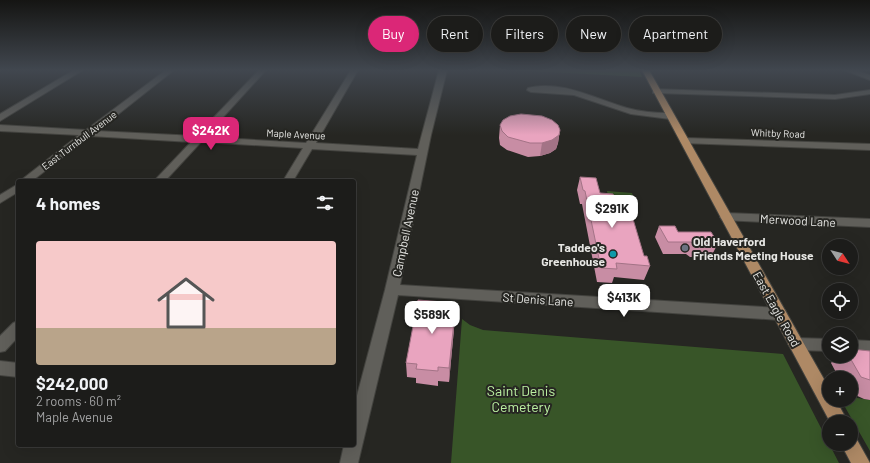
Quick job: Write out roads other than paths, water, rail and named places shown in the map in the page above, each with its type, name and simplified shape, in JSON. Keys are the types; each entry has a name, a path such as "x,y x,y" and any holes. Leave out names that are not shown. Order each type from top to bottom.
{"main road":[{"name":"East Eagle Road","path":"656,92 685,141 834,415"},
{"path":"854,451 861,463"}],"street":[{"path":"0,118 44,92"},
{"name":"East Turnbull Avenue","path":"28,179 143,92"},
{"path":"161,179 243,92"},
{"path":"289,179 308,145 341,92"},
{"name":"Campbell Avenue","path":"357,415 392,290 422,152 437,92"},
{"path":"564,92 580,94 617,108 640,114 670,116"},
{"path":"674,92 835,97 870,92"},
{"name":"Maple Avenue","path":"0,128 422,152"},
{"name":"Whitby Road","path":"685,141 870,147"},
{"path":"0,200 16,188"},
{"name":"Merwood Lane","path":"726,216 870,223"},
{"name":"St Denis Lane","path":"392,290 780,314"},
{"path":"0,346 16,330"},
{"path":"796,344 822,345"},
{"path":"858,346 870,347"},
{"path":"0,368 16,370"},
{"path":"349,463 353,447"}],"place":[{"name":"Old Haverford Friends Meeting House","path":"685,248"},
{"name":"Taddeo's Greenhouse","path":"613,254"}],"park label":[{"name":"Saint Denis Cemetery","path":"521,398"}]}
